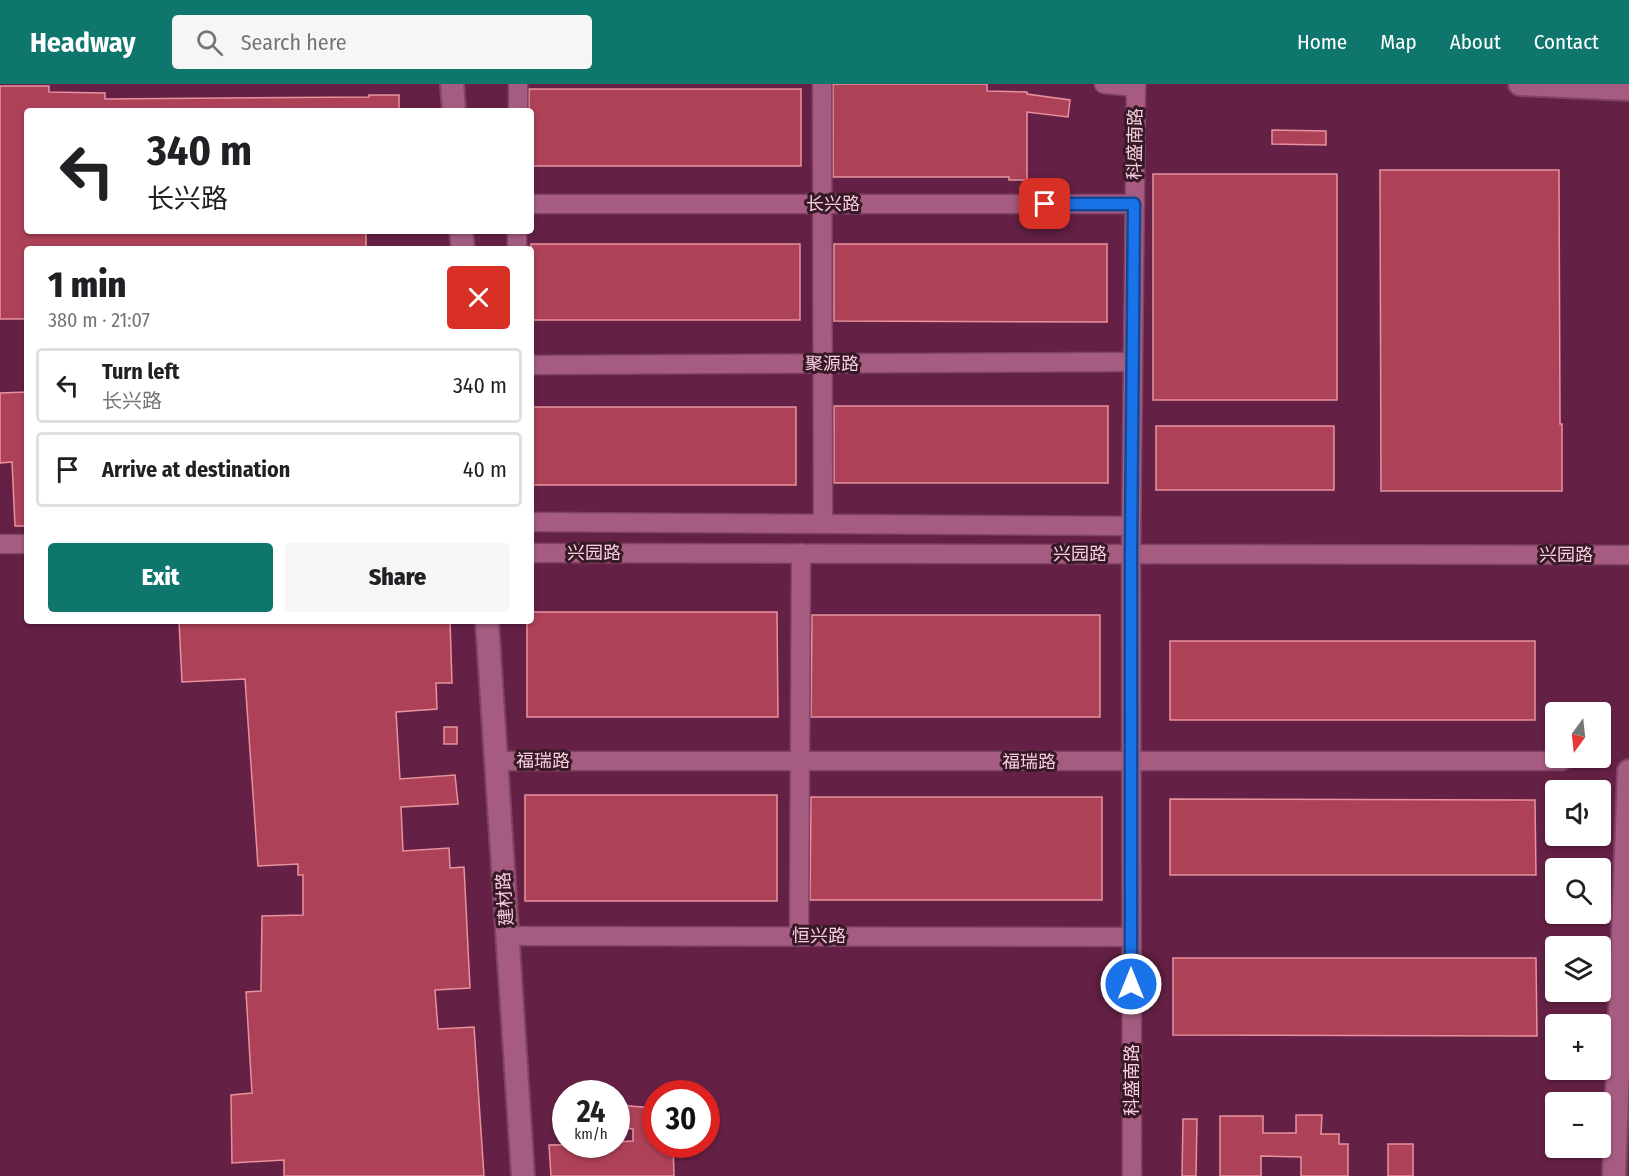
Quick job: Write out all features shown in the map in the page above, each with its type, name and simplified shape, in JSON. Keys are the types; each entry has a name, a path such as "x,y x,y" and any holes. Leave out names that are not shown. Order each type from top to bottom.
{"street":[{"path":"452,84 454,108"},
{"path":"518,84 518,108"},
{"path":"822,84 823,524"},
{"path":"1104,84 1136,86"},
{"path":"1520,84 1629,89"},
{"name":"科盛南路","path":"1132,1176 1131,526 1136,86"},
{"name":"长兴路","path":"534,204 1134,204"},
{"name":"聚源路","path":"534,365 1133,362"},
{"path":"534,522 1131,526"},
{"path":"0,544 24,544"},
{"name":"兴园路","path":"534,553 1629,555"},
{"path":"799,936 801,553"},
{"name":"建材路","path":"487,624 523,1176"},
{"name":"福瑞路","path":"496,761 1545,761"},
{"path":"1614,1176 1629,771"},
{"name":"恒兴路","path":"508,936 1131,937"}],"building":[{"path":"833,84 987,84 987,91 1027,92 1027,94 1070,100 1068,117 1027,112 1027,180 1009,180 1009,177 833,177"},
{"path":"0,86 49,86 49,92 105,93 105,99 399,95 399,108 24,108 24,234 366,234 366,246 24,246 24,319 0,319"},
{"path":"529,89 801,89 801,166 534,166 534,108 529,108"},
{"path":"1272,130 1326,131 1326,145 1272,144"},
{"path":"1380,170 1559,170 1562,491 1381,491"},
{"path":"1153,174 1337,174 1337,400 1153,400"},
{"path":"531,244 800,244 800,320 534,320 534,246"},
{"path":"834,244 1107,244 1107,322 834,321"},
{"path":"24,392 24,526 15,526 12,462 0,463 0,393"},
{"path":"834,406 1108,406 1108,483 834,483"},
{"path":"534,407 796,407 796,485 534,485"},
{"path":"1156,426 1334,426 1334,490 1156,490"},
{"path":"534,612 777,612 778,717 527,717 527,624 534,624"},
{"path":"812,615 1100,615 1100,717 811,717"},
{"path":"179,624 450,624 452,683 436,683 437,709 396,712 400,779 455,775 458,804 401,807 403,851 449,848 450,868 464,867 470,988 435,990 438,1029 474,1027 484,1176 284,1176 284,1160 232,1163 231,1095 252,1093 246,992 261,991 262,916 303,915 303,875 298,875 298,864 258,866 245,679 182,682"},
{"path":"1170,641 1535,641 1535,720 1170,720"},
{"path":"444,727 457,727 457,744 444,744"},
{"path":"525,795 777,795 777,901 525,901"},
{"path":"811,797 1102,797 1102,900 810,900"},
{"path":"1170,799 1535,800 1536,875 1170,875"},
{"path":"1173,958 1536,958 1537,1036 1173,1035"},
{"path":"630,1106 642,1107 642,1158 673,1158 674,1176 551,1176 549,1145 552,1145 552,1158 630,1158 633,1129 630,1129"},
{"path":"1296,1115 1322,1115 1321,1134 1339,1134 1339,1144 1348,1144 1348,1176 1301,1176 1301,1157 1261,1156 1261,1176 1220,1176 1220,1116 1263,1116 1263,1133 1296,1133"},
{"path":"1183,1119 1197,1119 1196,1176 1182,1176"},
{"path":"1388,1144 1413,1144 1413,1176 1388,1176"}],"route":[{"path":"1045,204 1134,204 1131,984"}]}
